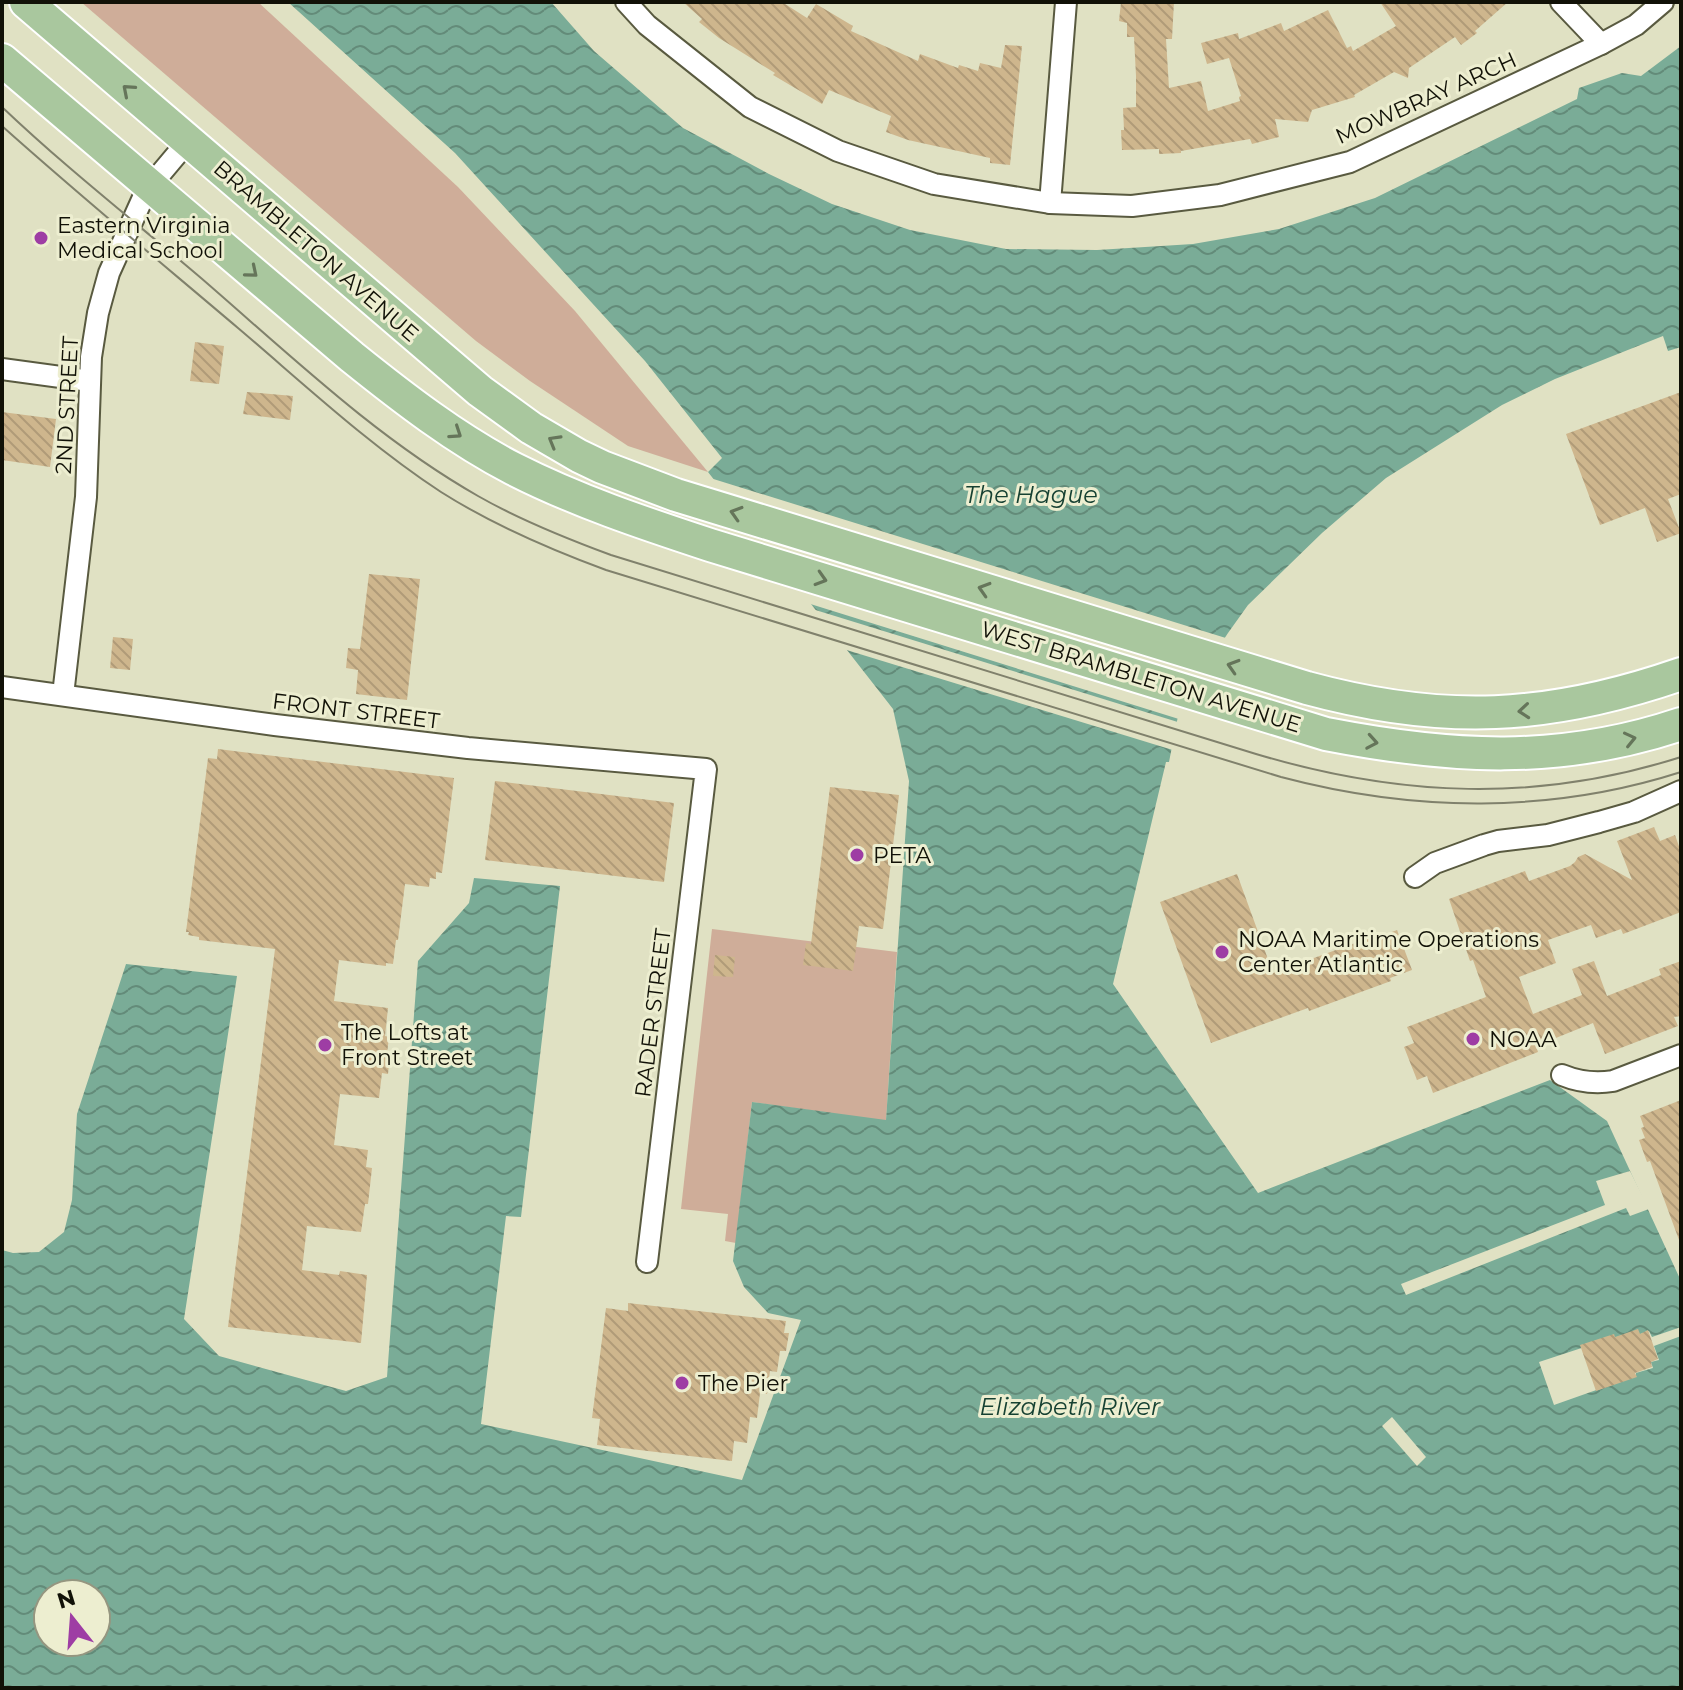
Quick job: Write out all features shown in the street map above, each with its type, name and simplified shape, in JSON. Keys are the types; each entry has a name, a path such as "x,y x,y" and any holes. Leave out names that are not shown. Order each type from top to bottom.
{"main road":[{"name":"BRAMBLETON AVENUE","path":"26,2 480,391 555,442 602,467 624,474"},
{"path":"2,60 150,186"},
{"name":"WEST BRAMBLETON AVENUE","path":"150,186 352,357 410,402 514,469 645,524 1326,734 1386,745 1482,754 1571,750 1634,738 1681,724"},
{"name":"WEST BRAMBLETON AVENUE","path":"624,474 676,495 1307,688 1391,707 1450,713 1501,713 1552,708 1627,692 1681,674"}],"street":[{"name":"MOWBRAY ARCH","path":"626,2 647,25 750,107 838,151 934,184 1050,203 1132,206 1220,195 1350,162 1601,44 1636,25 1663,2"},
{"path":"1050,203 1066,2"},
{"path":"1561,2 1601,44"},
{"path":"1634,2 1636,25"},
{"name":"2ND STREET","path":"63,695 86,497 91,357 103,294 115,259 150,186 188,141"},
{"path":"2,369 90,381"},
{"name":"FRONT STREET","path":"2,687 468,748 706,769"},
{"name":"RADER STREET","path":"647,1262 706,769"},
{"path":"1415,877 1435,863 1484,845 1548,835 1599,822 1634,812 1681,791"},
{"path":"1562,1075 1583,1081 1613,1081 1681,1055"}],"shaded area":[{"path":"81,2 258,2 458,187 575,311 708,472 628,446 476,341"},
{"path":"712,929 897,952 886,1121 752,1102 736,1243 725,1241 728,1214 681,1209"}],"water":[{"name":"Elizabeth River","path":"288,2 551,2 594,51 683,128 832,204 910,230 1006,249 1097,250 1193,244 1279,229 1375,198 1577,99 1579,88 1622,73 1641,76 1681,46 1681,347 1668,351 1663,336 1555,379 1502,405 1386,478 1322,533 1248,605 1180,706 1169,762 1166,762 1113,984 1258,1193 1550,1080 1607,1121 1681,1281 1681,1688 2,1688 2,1250 13,1253 39,1252 64,1232 72,1200 77,1114 126,964 237,976 184,1319 219,1356 346,1391 387,1377 418,961 469,903 474,878 560,886 521,1217 506,1216 481,1424 742,1480 801,1320 768,1313 744,1287 733,1261 752,1102 886,1120 909,781 893,709 708,472 722,458 645,361 455,153"}],"pier":[{"path":"707,477 1229,639 1184,707 1182,720 804,602"},
{"path":"809,608 1181,723 1176,751 840,648"},
{"path":"1630,1171 1649,1209 1630,1216 1626,1208 1406,1295 1401,1284 1605,1205 1596,1181"},
{"path":"1681,1327 1681,1336 1654,1346 1659,1360 1651,1362 1653,1368 1554,1405 1539,1362 1615,1337 1617,1342 1649,1331 1652,1337"},
{"path":"1392,1417 1426,1457 1417,1466 1382,1426"}],"building":[{"path":"683,2 782,2 807,18 816,4 853,26 851,31 918,61 920,54 958,68 959,65 978,71 980,63 1001,68 1005,45 1022,46 1010,165 990,163 990,158 908,140 886,132 891,116 829,90 822,104 719,38 699,22 702,19"},
{"path":"1121,2 1174,2 1172,39 1166,39 1169,88 1201,81 1208,111 1240,101 1241,96 1229,58 1207,64 1201,43 1238,33 1239,39 1281,23 1284,31 1328,10 1347,48 1351,46 1353,51 1396,26 1380,2 1508,2 1461,45 1455,37 1409,68 1408,78 1394,72 1355,97 1312,110 1308,122 1275,119 1279,137 1252,144 1250,139 1181,153 1159,154 1159,149 1122,150 1123,108 1136,107 1136,76 1134,37 1127,37 1127,23 1119,21"},
{"path":"195,342 224,346 219,384 190,381"},
{"path":"247,392 293,396 290,420 243,414"},
{"path":"1681,392 1681,494 1668,499 1681,533 1657,542 1645,508 1600,525 1566,434"},
{"path":"2,412 56,419 50,467 2,460"},
{"path":"369,574 420,579 407,700 356,694 358,670 346,668 348,648 360,649"},
{"path":"113,637 133,639 130,670 110,668"},
{"name":"The Lofts at Front Street","path":"218,749 454,778 442,873 436,872 436,879 430,878 429,887 405,884 393,964 386,963 386,966 339,960 334,1001 388,1008 385,1036 389,1037 388,1074 382,1073 379,1098 340,1094 334,1145 368,1150 366,1167 372,1168 361,1232 307,1226 302,1270 367,1275 361,1343 228,1327 275,949 199,940 199,937 186,932 208,758 217,759"},
{"path":"495,781 674,803 664,882 485,860"},
{"name":"PETA","path":"830,787 899,795 883,929 859,926 853,971 803,965 806,943 811,944"},
{"path":"1654,827 1660,841 1675,835 1681,852 1681,912 1623,934 1621,929 1596,938 1591,925 1548,940 1556,963 1519,977 1533,1014 1582,995 1572,969 1594,961 1607,996 1661,975 1659,969 1681,961 1681,1016 1674,1017 1678,1026 1605,1054 1593,1023 1536,1046 1538,1052 1433,1093 1427,1076 1417,1080 1404,1047 1414,1043 1407,1027 1486,997 1449,899 1525,871 1529,881 1570,866 1585,854 1632,880 1617,841"},
{"name":"NOAA Maritime Operations Center Atlantic","path":"1237,874 1273,973 1397,930 1412,970 1390,978 1391,981 1309,1011 1308,1008 1211,1043 1160,902"},
{"path":"715,955 735,957 733,977 713,976"},
{"path":"1681,1100 1679,1240 1650,1161 1647,1162 1639,1140 1645,1138 1640,1116"},
{"name":"The Pier","path":"628,1303 786,1321 784,1333 789,1333 786,1351 780,1351 777,1372 770,1371 767,1394 760,1393 757,1418 750,1417 747,1443 734,1441 732,1461 597,1445 600,1419 592,1418 606,1308 628,1311"},
{"path":"1638,1329 1640,1334 1648,1330 1658,1359 1651,1362 1652,1367 1635,1373 1637,1377 1596,1391 1580,1345"}],"tram line":[{"path":"2,107 369,422 478,496 526,521 577,542 1256,754 1363,779 1468,789 1521,788 1627,772 1681,757"},
{"path":"2,126 388,454 441,492 481,515 585,562 1281,777 1331,789 1431,802 1532,801 1632,786 1681,772"}],"place":[{"name":"Eastern Virginia Medical School","path":"41,238"},
{"name":"PETA","path":"857,855"},
{"name":"NOAA Maritime Operations Center Atlantic","path":"1222,952"},
{"name":"NOAA","path":"1473,1039"},
{"name":"The Lofts at Front Street","path":"325,1045"},
{"name":"The Pier","path":"682,1383"}],"water label":[{"name":"The Hague","path":"1031,494"}]}
